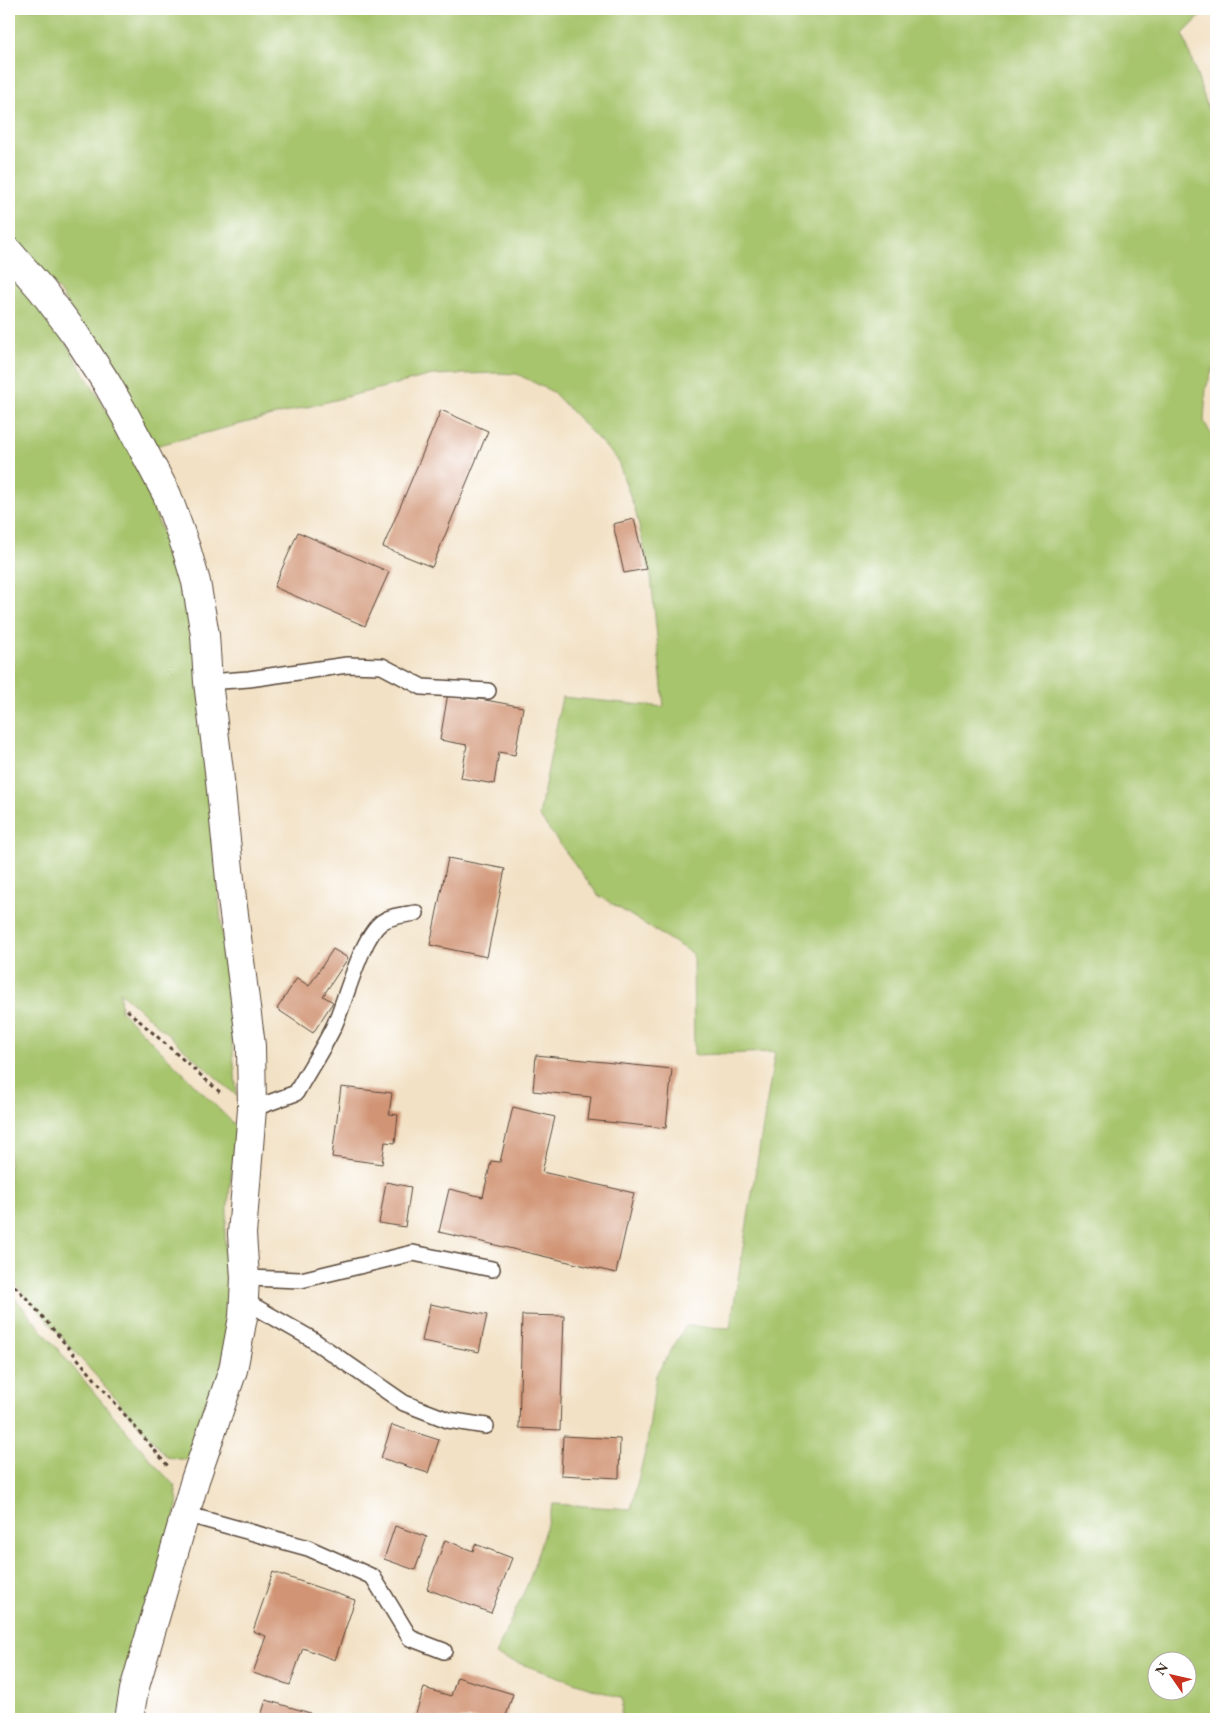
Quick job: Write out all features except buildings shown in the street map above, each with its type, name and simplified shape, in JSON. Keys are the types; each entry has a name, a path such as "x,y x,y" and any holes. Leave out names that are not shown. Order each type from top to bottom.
{"street":[{"path":"9,252 42,290 75,334 126,417 167,495 186,548 196,582 205,635 208,682 232,899 251,1046 252,1109 242,1234 245,1289 233,1370 195,1480 137,1681 129,1719"}],"lane":[{"path":"208,682 259,678 347,665 382,666 422,687 488,691"},
{"path":"252,1109 296,1093 334,1027 364,948 373,931 382,922 392,917 416,913"},
{"path":"245,1289 300,1280 413,1253 492,1269"},
{"path":"245,1289 310,1338 404,1403 448,1420 486,1426"},
{"path":"185,1514 308,1548 373,1577 410,1638 444,1650"}],"path":[{"path":"127,1010 236,1106 252,1109"},
{"path":"9,1280 30,1302 164,1463 182,1476 195,1480"}],"green space":[{"path":"9,9 1207,9 1183,34 1216,132 1216,360 1206,388 1204,421 1216,444 1216,1719 620,1719 623,1699 495,1655 529,1581 553,1504 631,1509 647,1444 656,1375 686,1326 730,1328 775,1052 694,1055 693,954 598,895 539,816 562,697 664,707 651,577 635,510 617,459 553,392 517,374 432,375 155,446 59,291 9,236"},
{"path":"9,272 56,327 138,463 174,567 196,645 237,1096 120,992 121,1011 241,1131 233,1159 225,1231 226,1284 234,1305 220,1378 197,1446 186,1460 167,1457 9,1277"},
{"path":"9,1291 155,1465 175,1486 178,1502 123,1719 9,1719"}]}
